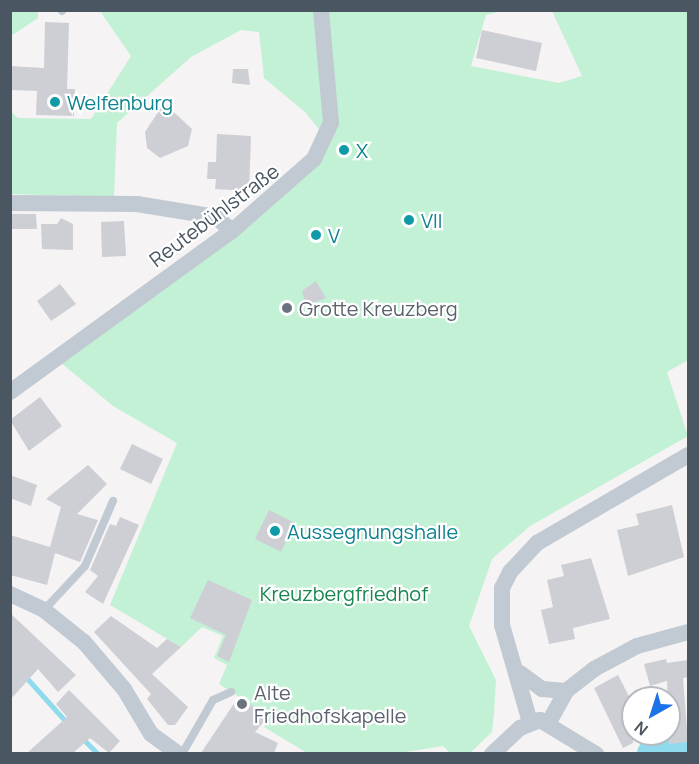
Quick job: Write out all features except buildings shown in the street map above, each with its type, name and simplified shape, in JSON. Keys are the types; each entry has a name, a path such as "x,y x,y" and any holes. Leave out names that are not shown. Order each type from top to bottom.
{"street":[{"name":"Reutebühlstraße","path":"11,391 232,231 303,173 327,139 331,88 321,10"},
{"path":"10,203 137,204 216,217 232,231"},
{"path":"530,722 520,673 502,625 502,588 510,572 537,543 688,455"},
{"path":"10,594 44,610 103,663 151,734 158,753"},
{"path":"549,722 566,691 637,646 688,632"},
{"path":"520,673 542,689 566,691"},
{"path":"492,753 530,722 549,722 596,753"},
{"path":"151,734 180,753"}],"lane":[{"path":"44,610 84,566 113,501"},
{"path":"180,753 213,700 231,692"}],"green space":[{"path":"11,10 38,11 38,18 11,36"},
{"name":"Kreuzbergfriedhof","path":"100,11 502,11 486,15 471,66 559,83 582,76 552,11 688,11 688,360 667,372 688,436 530,526 492,559 469,626 496,680 492,732 470,753 450,753 443,746 393,754 307,753 264,727 270,717 219,684 227,665 214,658 223,636 202,627 181,647 110,605 177,443 113,406 60,362 232,231 327,139 305,112 264,78 259,32 241,30 191,57 117,123 114,197 11,194 10,111 18,118 91,119 131,56"}],"waterway":[{"path":"24,675 68,724"},
{"path":"81,737 98,754"},
{"path":"653,754 688,749"}],"place":[{"name":"Welfenburg","path":"55,102"},
{"name":"X","path":"344,150"},
{"name":"VII","path":"409,220"},
{"name":"V","path":"316,235"},
{"name":"Grotte Kreuzberg","path":"287,308"},
{"name":"Aussegnungshalle","path":"275,531"},
{"name":"Alte Friedhofskapelle","path":"242,704"}]}
